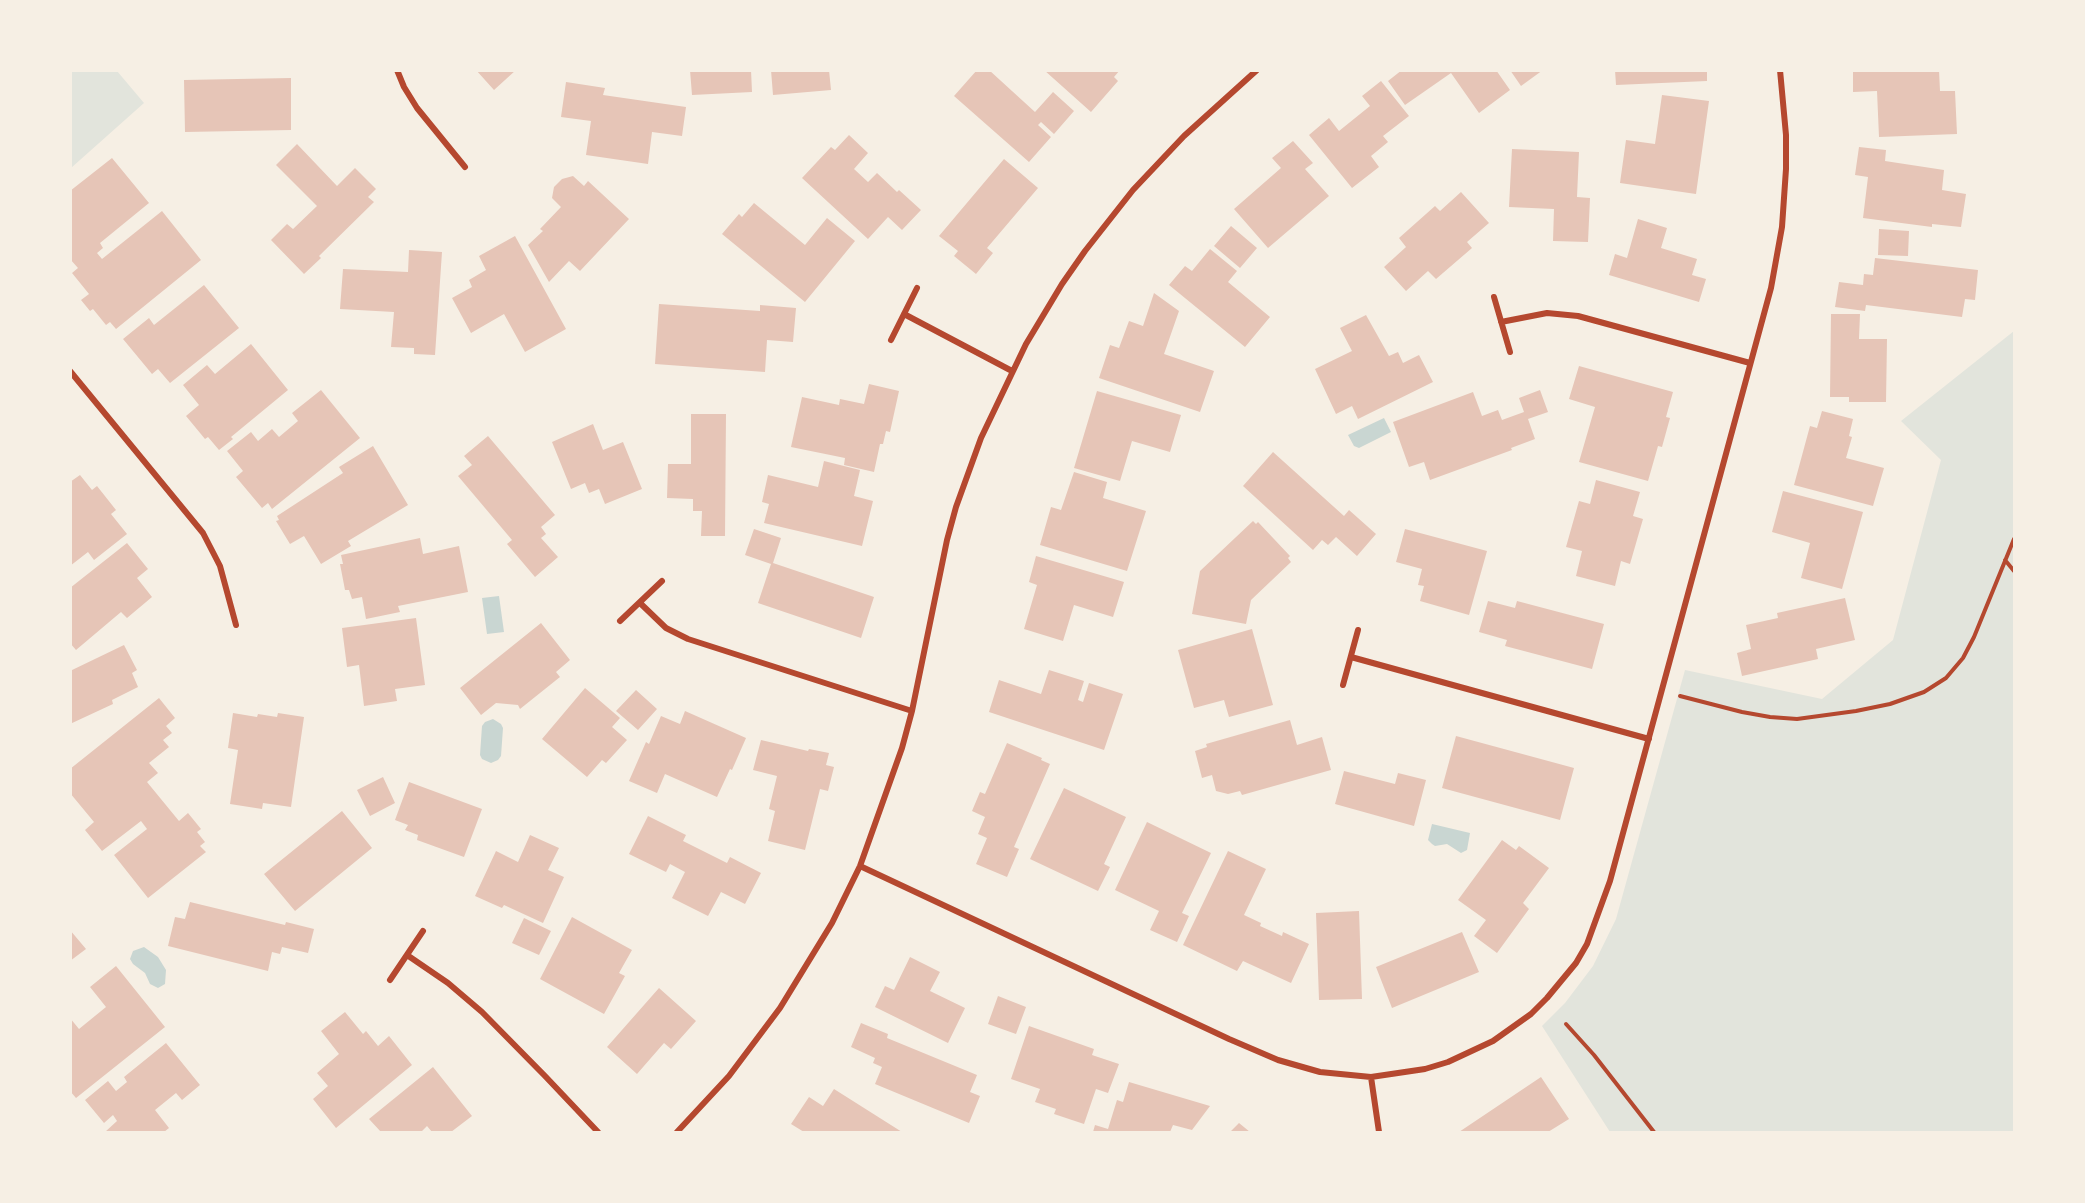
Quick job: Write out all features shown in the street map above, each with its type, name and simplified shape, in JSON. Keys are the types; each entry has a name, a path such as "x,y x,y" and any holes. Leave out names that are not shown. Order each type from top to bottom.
{"street":[{"path":"397,70 417,108 465,167"},
{"path":"677,1132 729,1076 780,1008 827,932 860,866 889,789 912,711 947,540 981,438 1012,371 1062,284 1109,218 1140,181 1184,136 1257,70"},
{"path":"860,866 1262,1053 1320,1072 1371,1077 1425,1069 1471,1053 1514,1027 1547,999 1587,944 1602,905 1771,288 1782,227 1784,200 1786,135 1780,70"},
{"path":"891,340 917,288"},
{"path":"1494,297 1510,352"},
{"path":"1501,322 1547,313 1578,316 1750,363"},
{"path":"904,314 1012,371"},
{"path":"70,371 203,533 220,566 236,625"},
{"path":"620,621 662,581"},
{"path":"640,603 666,628 688,639 912,711"},
{"path":"1343,685 1358,630"},
{"path":"1351,657 1649,740"},
{"path":"390,980 423,931"},
{"path":"407,955 448,983 482,1012 598,1132"},
{"path":"1371,1077 1378,1132"}],"path":[{"path":"1661,692 1742,712 1797,719 1890,704 1924,692 1946,678 1963,658 1974,637 2014,539"},
{"path":"2005,560 2014,570"},
{"path":"1566,1024 1594,1054 1654,1132"}],"shaded area":[{"path":"71,70 117,71 144,103 71,168"},
{"path":"2014,331 2014,1132 1610,1132 1542,1026 1565,1003 1593,966 1616,919 1685,670 1822,699 1893,640 1941,460 1901,421"},
{"path":"1384,418 1391,432 1359,448 1354,446 1348,435"},
{"path":"499,596 504,632 487,634 482,598"},
{"path":"493,719 503,728 501,756 491,763 482,759 480,755 482,726"},
{"path":"1432,824 1470,833 1467,850 1461,853 1447,844 1435,846 1432,844 1428,840"},
{"path":"144,947 158,957 166,970 165,984 158,988 150,984 145,973 130,959 133,951"}],"building":[{"path":"476,70 516,70 494,90"},
{"path":"690,70 751,70 752,92 692,95"},
{"path":"771,70 829,70 831,90 773,95"},
{"path":"977,70 989,70 1035,112 1053,92 1074,111 1054,134 1041,122 1038,125 1051,137 1029,162 954,96"},
{"path":"1044,70 1120,70 1114,77 1118,81 1091,112"},
{"path":"1402,70 1496,70 1510,90 1479,113 1451,73 1405,105 1388,81"},
{"path":"1510,70 1543,70 1521,86"},
{"path":"1615,70 1707,70 1707,81 1616,85"},
{"path":"1853,70 1939,70 1940,91 1955,91 1957,134 1879,137 1877,91 1853,92"},
{"path":"291,78 291,130 185,132 184,80"},
{"path":"1381,81 1409,116 1383,136 1388,142 1371,156 1379,167 1352,188 1309,135 1329,118 1339,131 1370,106 1362,96"},
{"path":"566,82 605,88 603,95 686,107 682,136 652,132 648,164 586,155 591,121 561,117"},
{"path":"1662,95 1709,101 1696,194 1620,183 1626,140 1655,144"},
{"path":"849,135 868,153 854,169 868,182 877,173 921,210 902,230 888,217 868,239 802,178 831,147 835,150"},
{"path":"1293,141 1313,163 1305,169 1329,196 1268,248 1234,209 1281,168 1272,158"},
{"path":"297,144 337,186 355,168 376,189 368,197 374,202 304,274 271,240 287,224 293,229 317,206 276,165"},
{"path":"1859,147 1886,150 1885,161 1944,170 1942,190 1966,194 1961,227 1932,224 1932,227 1863,218 1868,177 1855,175"},
{"path":"1512,149 1579,152 1577,197 1590,198 1588,242 1553,241 1554,209 1509,207"},
{"path":"112,158 149,203 100,243 103,248 97,253 102,259 162,211 201,260 116,329 110,322 106,325 93,309 90,311 81,300 89,294 72,273 78,268 70,259 70,191"},
{"path":"1004,159 1038,188 987,248 993,253 976,274 954,256 958,251 939,236"},
{"path":"573,176 584,186 588,181 629,219 580,271 569,261 549,282 528,245 543,231 540,229 561,207 552,198 554,187 562,179"},
{"path":"1461,192 1489,223 1467,242 1472,248 1436,279 1428,271 1406,291 1384,267 1406,247 1399,238 1435,206 1440,211"},
{"path":"754,203 805,245 827,218 855,241 805,302 722,234 739,214 742,217"},
{"path":"1638,219 1667,228 1661,248 1697,259 1692,275 1706,279 1699,302 1609,275 1615,254 1627,258"},
{"path":"1231,226 1257,248 1240,268 1214,246"},
{"path":"1879,229 1909,231 1908,256 1878,255"},
{"path":"515,236 566,329 525,352 504,314 471,333 452,298 472,287 469,280 486,270 479,256"},
{"path":"1210,249 1237,271 1228,282 1270,317 1245,347 1169,285 1185,266 1192,271"},
{"path":"409,250 442,252 435,355 414,354 414,348 391,347 394,312 340,309 343,269 408,272"},
{"path":"1875,258 1978,270 1975,300 1965,299 1962,317 1866,305 1865,311 1835,307 1839,282 1863,285 1864,274 1873,275"},
{"path":"204,285 239,328 170,383 158,369 152,374 123,339 149,318 154,325"},
{"path":"1154,293 1179,311 1164,354 1214,371 1200,412 1099,378 1110,345 1119,348 1129,321 1143,326"},
{"path":"659,304 760,311 760,305 796,308 793,342 767,340 765,372 655,364"},
{"path":"1831,314 1860,314 1859,339 1887,339 1886,402 1849,402 1849,397 1830,397"},
{"path":"1366,315 1389,356 1398,352 1403,363 1419,355 1433,382 1358,419 1352,406 1336,414 1315,369 1352,351 1340,328"},
{"path":"251,344 288,390 231,437 233,439 219,450 208,437 205,439 186,416 199,405 183,385 207,365 215,374"},
{"path":"1579,366 1673,392 1666,417 1670,418 1662,447 1658,446 1648,481 1579,462 1595,407 1569,399"},
{"path":"869,384 899,391 890,432 886,431 883,444 880,444 874,472 844,465 845,458 791,447 802,397 839,405 840,399 864,404"},
{"path":"321,390 360,438 272,509 268,503 262,508 236,477 243,471 227,451 251,432 258,441 272,429 279,437 298,421 292,413"},
{"path":"1540,390 1548,412 1528,419 1535,439 1511,448 1512,450 1430,480 1424,462 1409,467 1393,422 1473,392 1482,416 1498,410 1502,420 1524,412 1519,398"},
{"path":"1097,391 1181,415 1170,452 1132,441 1120,481 1074,468"},
{"path":"1822,411 1853,419 1849,436 1852,437 1846,458 1884,468 1873,506 1794,485 1810,426 1817,428"},
{"path":"691,414 726,414 725,536 701,536 702,511 693,511 693,499 667,498 668,464 691,464"},
{"path":"593,424 603,450 623,442 642,489 605,504 599,489 589,493 585,483 571,489 552,442"},
{"path":"488,436 555,515 541,527 546,534 541,538 558,557 535,577 507,544 512,540 458,476 472,465 464,456"},
{"path":"373,446 408,505 348,541 351,546 321,564 304,536 290,544 276,521 279,520 277,516 343,473 339,467"},
{"path":"1273,452 1344,516 1349,510 1376,534 1357,556 1336,537 1328,545 1322,540 1313,550 1243,486"},
{"path":"824,461 860,470 854,496 873,501 862,546 764,523 769,504 762,502 768,475 818,487"},
{"path":"1074,472 1107,482 1103,498 1146,511 1127,571 1040,545 1051,507 1061,510"},
{"path":"80,475 92,490 97,486 116,510 111,514 127,534 94,560 88,552 70,566 70,482"},
{"path":"1596,480 1640,492 1633,516 1643,519 1630,564 1621,561 1615,586 1576,576 1582,551 1566,547 1579,501 1590,504"},
{"path":"1783,491 1863,512 1842,589 1801,578 1810,543 1772,532"},
{"path":"1253,521 1256,524 1258,522 1290,556 1288,558 1291,562 1251,600 1246,624 1192,614 1200,571"},
{"path":"754,529 781,538 773,563 874,597 861,638 758,603 771,564 745,555"},
{"path":"1405,529 1487,551 1469,615 1420,601 1424,586 1418,585 1422,569 1396,562"},
{"path":"420,538 423,554 459,546 468,592 398,606 400,612 366,619 362,597 352,599 349,590 345,590 340,564 343,564 341,555"},
{"path":"127,543 148,569 137,578 152,597 127,618 121,612 76,650 70,643 70,588"},
{"path":"1036,556 1124,582 1113,617 1074,605 1063,641 1024,629 1037,585 1029,582"},
{"path":"1845,598 1855,640 1816,649 1818,659 1742,676 1737,653 1751,649 1746,625 1778,618 1777,613"},
{"path":"1488,601 1515,608 1517,601 1604,624 1592,669 1505,646 1507,640 1479,632"},
{"path":"416,618 425,685 395,689 397,701 364,706 359,665 347,667 342,628"},
{"path":"541,623 570,660 556,672 560,677 520,709 518,705 496,703 481,715 460,688"},
{"path":"1252,629 1273,705 1229,717 1224,700 1194,708 1178,650"},
{"path":"124,645 137,670 132,673 138,687 112,700 113,704 70,724 70,671"},
{"path":"1049,670 1084,681 1078,700 1083,702 1089,683 1123,694 1104,750 989,712 999,680 1041,694"},
{"path":"585,688 620,718 612,727 627,740 606,763 602,760 587,777 542,739"},
{"path":"636,690 657,709 638,730 616,711"},
{"path":"159,698 175,718 166,726 172,733 163,740 169,747 149,763 158,773 147,782 179,821 188,813 201,829 197,832 205,842 200,846 206,852 148,898 114,855 147,829 141,821 102,851 85,830 94,822 70,793 70,769"},
{"path":"685,711 746,738 717,797 665,774 657,793 629,781 646,742 649,744 661,716 680,724"},
{"path":"233,713 257,717 258,714 277,717 278,713 304,717 291,807 263,803 262,809 230,804 238,750 228,748"},
{"path":"1290,720 1297,745 1322,737 1331,770 1242,795 1240,791 1228,794 1216,791 1212,775 1202,778 1195,751 1207,747 1206,744"},
{"path":"1456,736 1574,768 1560,820 1442,788"},
{"path":"761,740 808,751 809,749 829,753 826,765 834,767 828,791 820,789 805,850 768,841 775,811 769,809 777,776 753,770"},
{"path":"1007,743 1042,758 1041,760 1050,764 1014,847 1019,849 1007,877 976,864 987,838 978,834 985,817 972,811 980,792 985,794"},
{"path":"1344,771 1395,784 1398,773 1426,780 1414,826 1335,804"},
{"path":"383,777 395,803 370,816 357,790"},
{"path":"409,782 482,809 464,857 417,840 418,835 405,830 408,825 395,820"},
{"path":"1064,788 1126,817 1104,864 1110,867 1098,891 1030,859"},
{"path":"342,811 372,848 295,911 264,874"},
{"path":"648,816 686,835 683,841 727,863 730,857 761,873 745,904 721,892 708,916 672,898 685,872 670,864 666,872 629,854"},
{"path":"1147,822 1211,853 1182,913 1189,916 1177,942 1150,930 1159,911 1115,890"},
{"path":"530,835 559,848 548,870 564,877 543,923 504,905 502,908 475,896 496,851 518,862"},
{"path":"1502,840 1516,850 1519,846 1549,868 1523,903 1529,909 1497,953 1474,936 1486,920 1458,900"},
{"path":"1228,851 1266,869 1244,915 1261,923 1260,926 1282,936 1283,932 1309,944 1291,983 1243,961 1237,971 1183,945"},
{"path":"190,902 285,925 286,922 314,929 308,953 282,947 280,954 272,952 268,971 168,946 175,917 185,919"},
{"path":"1359,911 1362,999 1319,1000 1316,913"},
{"path":"572,917 632,950 619,973 625,976 604,1014 540,979"},
{"path":"524,918 551,931 539,955 512,943"},
{"path":"70,930 86,949 70,961"},
{"path":"1462,932 1479,972 1392,1008 1376,967"},
{"path":"910,957 940,972 930,991 965,1008 948,1043 875,1007 885,986 894,990"},
{"path":"116,966 165,1027 76,1098 70,1091 70,1018 79,1029 106,1007 90,987"},
{"path":"659,988 696,1021 671,1049 664,1043 637,1074 607,1047"},
{"path":"998,996 1026,1007 1016,1034 988,1024"},
{"path":"345,1012 363,1034 366,1031 378,1046 389,1036 412,1065 336,1128 313,1099 328,1086 317,1073 339,1054 321,1031"},
{"path":"861,1023 888,1034 887,1038 977,1075 970,1092 980,1096 969,1123 875,1084 882,1067 873,1063 875,1058 851,1047"},
{"path":"1029,1026 1094,1049 1092,1055 1119,1064 1108,1093 1096,1089 1084,1124 1054,1114 1056,1109 1035,1102 1040,1089 1011,1079"},
{"path":"166,1043 200,1085 182,1100 176,1093 155,1110 169,1128 164,1132 105,1132 117,1121 113,1115 104,1123 85,1100 108,1081 116,1091 127,1082 124,1077"},
{"path":"433,1067 472,1116 451,1132 432,1132 427,1126 421,1132 381,1132 369,1119"},
{"path":"1541,1077 1569,1119 1548,1132 1459,1132"},
{"path":"1129,1082 1210,1106 1192,1130 1173,1125 1170,1132 1093,1132 1095,1125 1108,1129 1117,1100 1123,1102"},
{"path":"834,1089 902,1132 804,1132 791,1124 809,1097 823,1106"},
{"path":"1239,1123 1250,1132 1230,1132"}]}
